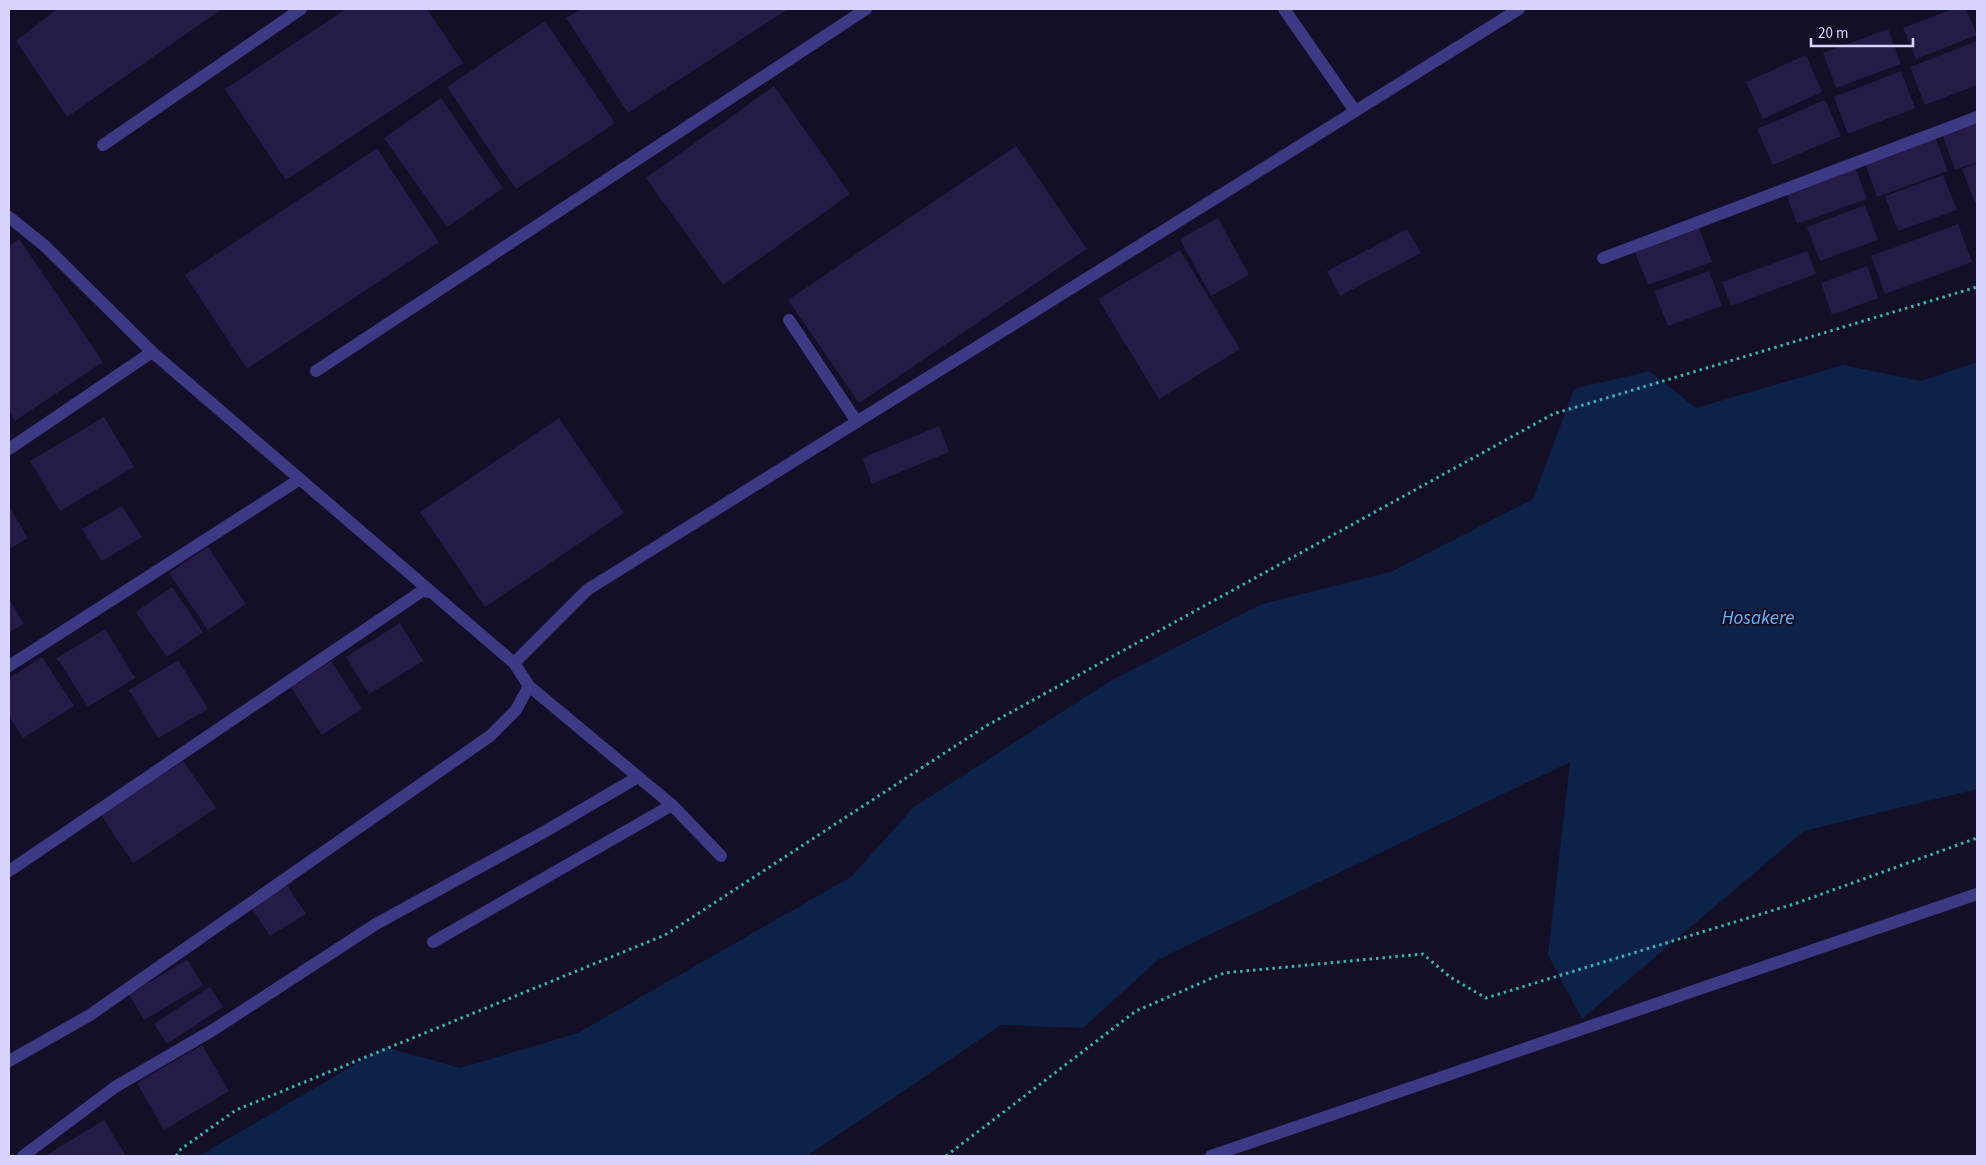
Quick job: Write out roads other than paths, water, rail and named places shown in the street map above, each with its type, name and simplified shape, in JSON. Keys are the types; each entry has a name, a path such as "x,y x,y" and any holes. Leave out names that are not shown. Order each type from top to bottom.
{"street":[{"path":"103,144 301,9"},
{"path":"316,371 866,9"},
{"path":"1284,9 1355,111"},
{"path":"514,663 587,590 1519,9"},
{"path":"1603,258 1977,117"},
{"path":"9,218 45,246 152,352 514,663 529,686 672,805 720,856"},
{"path":"789,320 857,422"},
{"path":"9,449 152,352"},
{"path":"9,666 300,479"},
{"path":"9,871 422,591 430,592"},
{"path":"9,1061 90,1014 490,736 516,710 529,686"},
{"path":"23,1156 115,1087 213,1030 376,924 544,832 638,777"},
{"path":"433,942 672,805"},
{"path":"1211,1156 1977,894"}],"water":[{"name":"Hosakere","path":"1977,362 1977,789 1804,831 1582,1019 1548,955 1570,762 1159,959 1083,1028 1001,1025 807,1156 199,1156 385,1047 460,1068 578,1033 851,877 914,807 1110,681 1262,604 1393,571 1533,499 1574,389 1649,371 1696,408 1843,365 1921,381"}]}
